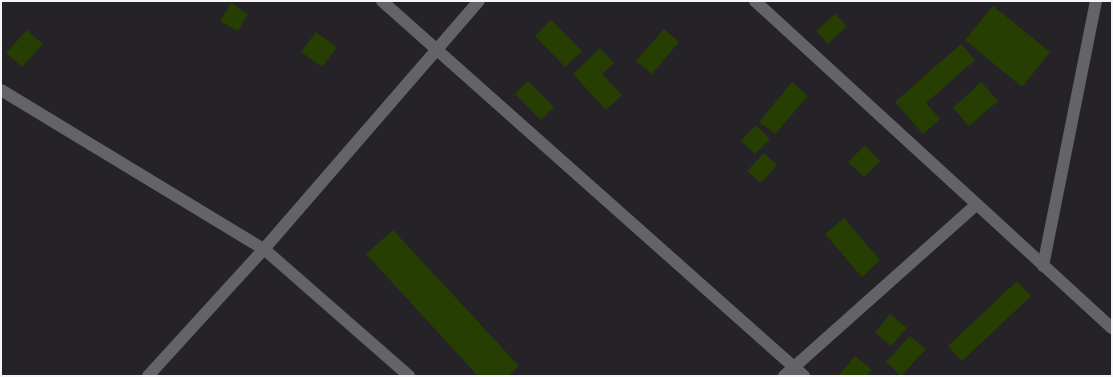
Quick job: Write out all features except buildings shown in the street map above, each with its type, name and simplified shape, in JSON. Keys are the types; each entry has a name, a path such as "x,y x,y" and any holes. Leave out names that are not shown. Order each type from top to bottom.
{"street":[{"path":"382,1 804,376"},
{"path":"148,376 264,249 436,48 479,1"},
{"path":"756,1 1112,328"},
{"path":"1043,266 1096,1"},
{"path":"1,90 264,249 408,376"},
{"path":"784,376 976,205"}]}
